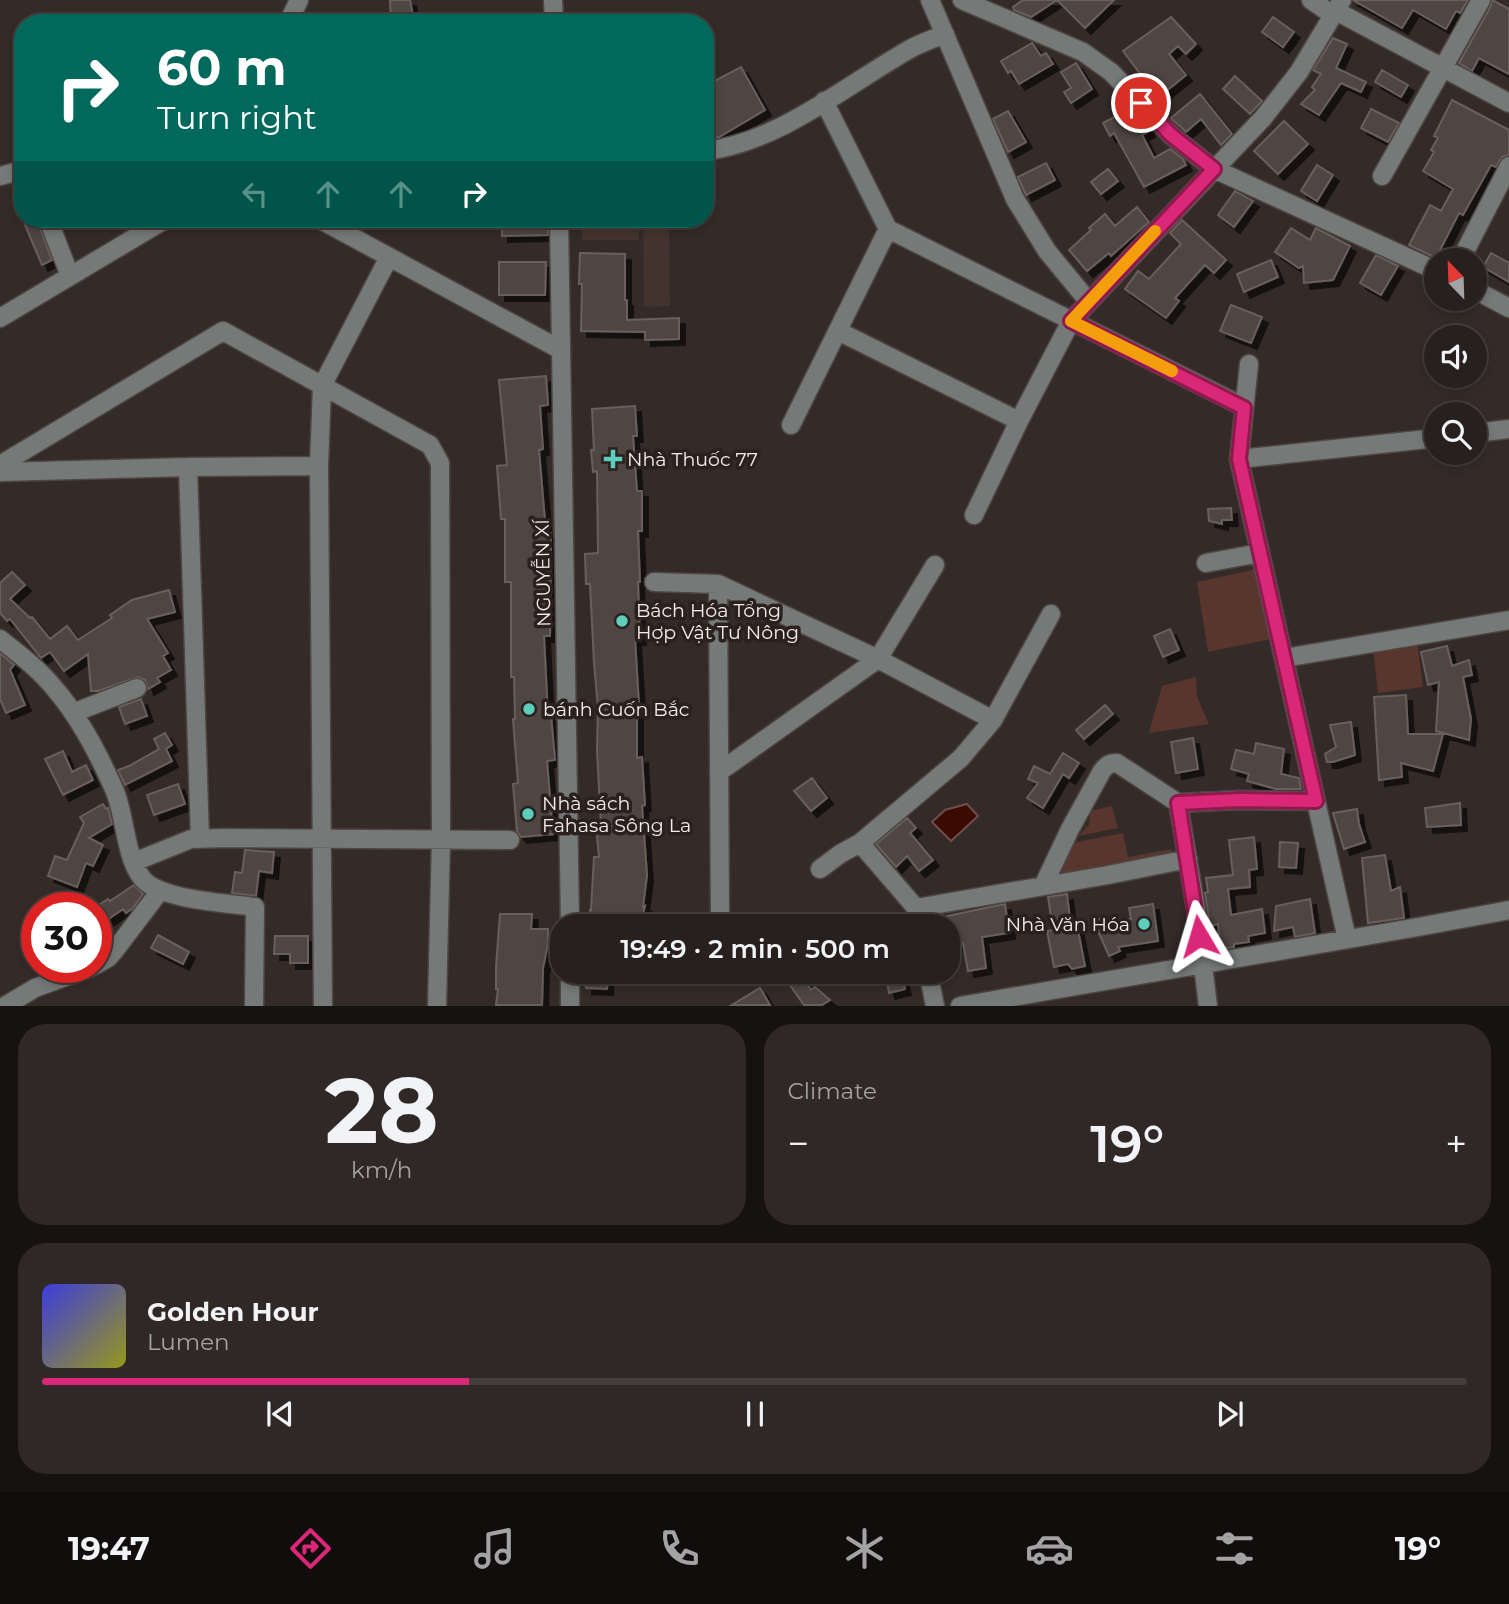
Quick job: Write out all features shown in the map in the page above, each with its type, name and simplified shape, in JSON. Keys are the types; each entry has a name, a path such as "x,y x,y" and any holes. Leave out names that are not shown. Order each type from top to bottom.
{"street":[{"path":"930,0 1015,199 1047,251 1089,302"},
{"path":"961,0 1083,52 1111,72 1171,135 1214,169 1424,265"},
{"path":"1311,0 1337,9 1509,103"},
{"path":"1382,176 1481,0"},
{"path":"974,515 1071,321 1263,118 1299,72 1337,9"},
{"path":"714,150 751,140 797,118 913,48 945,34"},
{"path":"824,101 888,229 1244,408"},
{"path":"1467,248 1509,166"},
{"path":"51,228 70,276"},
{"path":"0,318 149,228"},
{"path":"336,228 561,350"},
{"name":"NGUYỄN XÍ","path":"559,228 570,914"},
{"path":"792,425 888,229"},
{"path":"323,1006 319,466 322,386 390,257"},
{"path":"1488,297 1509,308"},
{"path":"0,465 223,331 430,445 440,463 440,839 436,1006"},
{"path":"838,331 1019,421"},
{"path":"1249,364 1239,459 1347,939"},
{"path":"1487,432 1509,429"},
{"path":"1239,459 1424,439"},
{"path":"0,472 319,466"},
{"path":"188,467 200,839"},
{"path":"1206,563 1260,553"},
{"path":"719,772 878,659 935,565"},
{"path":"654,582 718,584 878,659 993,720"},
{"path":"718,584 720,912"},
{"path":"820,869 860,843 961,758 993,720 1051,614"},
{"path":"1284,658 1509,620"},
{"path":"0,639 54,687 88,738 116,792 127,843 137,871 145,881 159,891 255,907 254,1006"},
{"path":"73,713 138,688"},
{"path":"1043,887 1070,829 1107,765 1117,762 1178,803 1239,800 1316,801"},
{"path":"1178,803 1208,1006"},
{"path":"134,862 191,839 510,840"},
{"path":"860,843 916,914"},
{"path":"930,914 1043,887 1188,859"},
{"path":"112,953 159,891"},
{"path":"960,1006 1509,910"},
{"path":"5,1006 49,983"},
{"path":"570,984 570,1006"},
{"path":"931,984 935,1006"}],"shaded area":[{"path":"582,228 639,228 639,240 582,240"},
{"path":"643,228 669,228 670,306 644,307"},
{"path":"1257,569 1275,638 1208,652 1197,582"},
{"path":"1417,640 1423,687 1378,693 1373,648"},
{"path":"1196,677 1197,697 1209,724 1149,733 1162,686"},
{"path":"967,804 978,816 951,841 932,822 945,810"},
{"path":"1112,806 1118,828 1078,836 1089,825 1090,811"},
{"path":"1123,833 1128,857 1172,849 1169,872 1040,893 1072,843"}],"building":[{"path":"390,0 410,0 413,14 391,14"},
{"path":"1023,0 1057,0 1031,17 1014,10 1013,7"},
{"path":"1057,0 1114,0 1085,28"},
{"path":"1353,0 1468,0 1460,13 1456,11 1446,29 1413,10 1402,28"},
{"path":"1492,0 1509,9 1509,74 1479,58 1472,71 1459,63"},
{"path":"1171,17 1196,44 1186,54 1178,46 1169,54 1186,75 1155,100 1140,83 1144,79 1123,51"},
{"path":"1273,17 1294,32 1283,47 1262,32"},
{"path":"1333,38 1347,44 1336,68 1366,82 1361,92 1341,83 1319,115 1301,104 1315,90 1312,87 1321,74 1313,70"},
{"path":"1032,43 1041,56 1046,53 1053,64 1019,84 1001,61"},
{"path":"1076,63 1092,89 1071,103 1064,92 1071,88 1061,72"},
{"path":"741,67 765,110 714,138 714,81"},
{"path":"1382,70 1408,85 1401,97 1375,82"},
{"path":"1235,76 1262,101 1250,114 1223,89"},
{"path":"1200,94 1232,134 1221,145 1201,119 1186,132 1171,118"},
{"path":"1452,100 1509,130 1509,155 1502,157 1496,167 1491,165 1463,215 1459,213 1441,248 1424,248 1424,252 1409,245 1430,205 1441,211 1453,189 1423,171 1434,152 1431,150 1438,138 1434,136"},
{"path":"1371,109 1399,123 1388,142 1361,128"},
{"path":"1008,111 1026,142 1008,152 993,119"},
{"path":"1124,112 1131,126 1141,120 1147,126 1149,131 1142,135 1154,158 1170,149 1183,159 1186,165 1144,187 1114,133 1110,136 1103,123"},
{"path":"1284,121 1308,144 1278,174 1254,151"},
{"path":"1046,163 1055,180 1026,195 1018,177"},
{"path":"1317,165 1333,175 1317,201 1301,191"},
{"path":"1108,169 1118,181 1101,194 1091,182"},
{"path":"1235,191 1253,201 1234,227 1218,215"},
{"path":"1137,207 1149,222 1111,256 1109,253 1087,271 1069,250 1105,214 1115,226"},
{"path":"1182,220 1226,260 1214,273 1205,265 1175,298 1179,301 1166,318 1125,289 1138,271 1149,279 1181,244 1170,233"},
{"path":"26,228 40,228 52,260 42,265"},
{"path":"502,228 548,228 548,235 502,236"},
{"path":"1291,228 1310,240 1316,228 1350,246 1333,280 1304,283 1303,266 1299,268 1275,252"},
{"path":"580,253 625,254 627,320 679,318 679,339 645,340 645,332 581,331"},
{"path":"1491,253 1509,263 1509,282 1488,270"},
{"path":"1376,255 1398,266 1381,295 1360,283"},
{"path":"1271,260 1278,277 1244,292 1237,274"},
{"path":"499,262 546,262 545,295 499,295"},
{"path":"1231,305 1262,317 1251,343 1220,331"},
{"path":"546,376 548,405 540,406 543,449 539,450 546,533 551,533 550,636 544,636 548,716 551,715 555,760 547,761 553,834 521,837 517,832 513,784 518,783 513,719 514,677 511,677 511,582 505,582 505,519 501,519 497,466 507,465 499,380"},
{"path":"635,406 637,436 633,436 637,491 642,491 642,531 638,531 640,639 635,639 639,705 637,758 642,757 645,805 642,806 647,875 643,914 590,914 594,857 599,857 596,826 601,825 598,708 590,584 586,584 585,554 598,553 597,471 593,472 591,450 594,450 592,409"},
{"path":"1231,508 1232,520 1222,520 1222,524 1209,521 1208,509"},
{"path":"12,572 25,585 10,599 32,617 50,639 67,626 78,640 112,618 110,615 132,600 169,590 175,612 147,619 168,653 163,656 171,670 157,678 160,682 148,689 145,680 138,677 91,691 88,654 64,671 50,652 41,658 10,619 7,621 0,613 0,583"},
{"path":"1170,629 1179,650 1163,657 1154,636"},
{"path":"1447,646 1452,666 1469,660 1472,675 1463,677 1471,719 1469,740 1436,731 1439,682 1428,685 1421,652"},
{"path":"0,653 14,665 10,670 25,705 6,713 0,699"},
{"path":"1406,695 1408,734 1443,734 1433,771 1401,763 1402,777 1379,780 1374,697"},
{"path":"141,699 147,716 125,724 119,707"},
{"path":"1105,705 1113,714 1084,739 1076,730"},
{"path":"1351,722 1355,755 1327,762 1325,754 1336,747 1330,725"},
{"path":"165,733 172,745 166,749 172,761 125,785 118,770 159,749 154,739"},
{"path":"1193,738 1198,769 1176,773 1171,742"},
{"path":"1256,743 1284,749 1281,774 1299,778 1301,789 1276,789 1247,781 1249,774 1231,769 1236,750 1254,754"},
{"path":"63,751 72,772 86,765 93,780 63,795 45,759"},
{"path":"1063,753 1079,763 1069,778 1063,774 1043,808 1027,798 1038,783 1028,779 1034,766 1050,774"},
{"path":"812,778 827,798 811,811 794,791"},
{"path":"178,784 185,804 154,815 147,795"},
{"path":"1460,803 1461,825 1427,827 1425,808"},
{"path":"103,804 108,808 112,824 89,838 103,845 93,866 86,863 77,887 48,876 55,856 67,860 84,823 80,817"},
{"path":"1357,809 1365,842 1344,849 1333,813"},
{"path":"907,818 916,828 910,833 933,860 919,871 907,856 896,867 876,844"},
{"path":"1254,837 1257,869 1249,870 1250,887 1228,889 1231,915 1262,909 1265,933 1248,936 1249,942 1220,949 1218,924 1210,926 1205,893 1208,892 1206,878 1233,875 1229,840"},
{"path":"1280,842 1298,843 1296,868 1279,867"},
{"path":"245,850 274,852 272,873 259,871 256,896 232,893 235,872 242,873"},
{"path":"1385,855 1391,891 1400,887 1404,918 1368,923 1362,858"},
{"path":"134,885 143,894 133,908 126,913 123,909 112,917 112,900"},
{"path":"1067,894 1071,927 1077,925 1085,966 1072,969 1068,964 1054,967 1047,931 1053,930 1048,897"},
{"path":"1310,899 1315,933 1295,937 1293,927 1274,931 1276,906"},
{"path":"1005,904 1009,933 982,937 986,968 968,971 963,943 960,943 960,914 957,914"},
{"path":"1153,904 1158,941 1118,947 1120,951 1109,956 1094,922 1098,919 1131,919 1129,908"},
{"path":"500,914 532,914 531,929 548,929 542,1005 496,1005"},
{"path":"158,935 189,952 183,964 151,948"},
{"path":"275,936 308,936 308,963 290,963 290,954 274,954"},
{"path":"586,984 607,984 607,989 586,988"},
{"path":"789,984 807,984 811,990 815,987 830,1000 822,1005 804,1005"},
{"path":"887,984 904,984 905,989 889,993"},
{"path":"760,988 770,1005 732,1005"}],"slow traffic":[{"path":"1155,231 1071,321 1172,371"}],"place":[{"name":"Nhà Thuốc 77","path":"613,459"},
{"name":"Bách Hóa Tổng Hợp Vật Tư Nông","path":"622,621"},
{"name":"bánh Cuốn Bắc","path":"529,709"},
{"name":"Nhà sách Fahasa Sông La","path":"528,814"},
{"name":"Nhà Văn Hóa","path":"1144,924"}],"route":[{"path":"1141,103 1171,135 1214,169 1071,321 1244,408 1239,459 1316,801 1239,800 1178,803 1199,936"}]}
